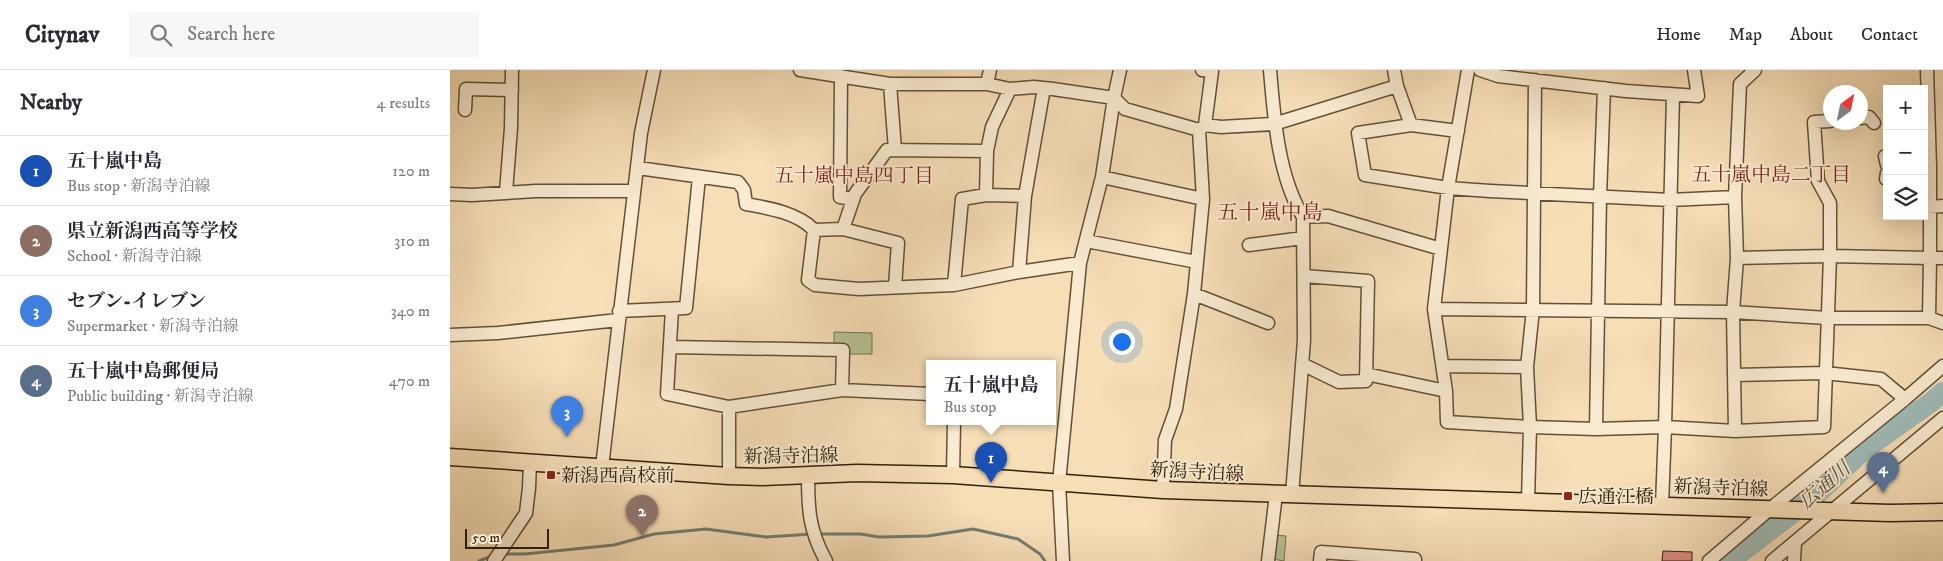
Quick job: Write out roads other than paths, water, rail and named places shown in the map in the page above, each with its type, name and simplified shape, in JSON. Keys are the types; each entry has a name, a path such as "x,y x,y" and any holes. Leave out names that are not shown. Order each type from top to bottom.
{"main road":[{"name":"新潟寺泊線","path":"450,457 729,476 857,473 953,475 1163,490 1528,502 1662,504 1890,513 1943,512"}],"street":[{"path":"506,192 511,128 512,70"},
{"path":"602,467 641,133 654,70"},
{"path":"800,70 890,84 987,84 1010,90 1044,88 1114,98 1125,109 1202,127 1274,124 1397,86"},
{"path":"987,84 990,70"},
{"path":"1063,561 1059,483 1080,264 1102,177 1120,70"},
{"path":"1163,490 1165,440 1178,399 1197,262 1202,199 1202,127 1212,71 1202,70"},
{"path":"1268,561 1284,494 1304,340 1303,217 1293,200 1274,124 1270,70"},
{"path":"1394,70 1397,86 1411,125"},
{"path":"1468,70 1448,188 1434,309 1446,391 1446,422 1530,427 1596,429 1665,427 1735,431 1824,427 1830,203 1818,181 1814,122 1823,121"},
{"path":"1480,70 1498,76 1698,96 1694,70"},
{"path":"1735,431 1734,312 1737,258 1735,197 1740,84 1755,70"},
{"path":"1927,70 1927,130"},
{"path":"842,76 840,197 853,199"},
{"path":"1528,502 1530,427 1527,366 1533,309 1535,80"},
{"path":"890,84 895,150"},
{"path":"1019,272 1025,196 1044,88"},
{"path":"1596,429 1604,88"},
{"path":"465,110 466,89 512,90"},
{"path":"986,195 987,151 992,127 1010,90"},
{"path":"1662,504 1673,95"},
{"path":"1868,117 1874,124"},
{"path":"1458,131 1411,125 1358,133 1365,175 1448,188 1670,200 1735,197"},
{"path":"843,229 853,199 887,150 987,151"},
{"path":"638,168 738,182 744,190 746,204 764,207 793,216 809,224 814,230 808,280 815,285 859,289 954,285 1019,272 1080,264"},
{"path":"1928,170 1937,207 1936,258 1930,318"},
{"path":"450,335 498,333 619,315 686,308 699,177"},
{"path":"1102,177 1202,199"},
{"path":"450,194 634,191"},
{"path":"954,285 962,199 986,195 1025,196"},
{"path":"1303,217 1328,216 1441,249"},
{"path":"814,230 843,229 898,243 895,287"},
{"path":"1250,245 1303,238"},
{"path":"1086,241 1197,262"},
{"path":"1737,258 1830,256 1936,258"},
{"path":"1302,364 1339,382 1366,380 1368,281 1304,276"},
{"path":"1194,294 1268,323"},
{"path":"672,309 667,394 729,407 842,390 926,394"},
{"path":"1434,309 1734,312 1827,318 1930,318 1943,323"},
{"path":"670,347 843,350 842,390"},
{"path":"1443,366 1527,366"},
{"path":"1709,561 1943,366"},
{"path":"1734,375 1825,373 1881,378 1905,399"},
{"path":"1366,374 1446,391"},
{"path":"729,407 729,476"},
{"path":"1772,561 1828,511 1943,418"},
{"path":"953,475 954,425"},
{"path":"494,561 526,513 530,488 530,462"},
{"path":"808,475 808,510 811,527 826,561"},
{"path":"1794,561 1795,542"},
{"path":"1320,561 1322,552 1415,559 1415,561"}],"waterway":[{"name":"広通川","path":"1730,561 1813,498 1864,450 1943,392"},
{"path":"503,554 525,554 614,545 654,534 706,529 766,537 812,534"},
{"path":"818,534 861,534 879,537 928,536 973,529 1018,539 1040,554 1045,561"},
{"path":"479,561 492,556"}],"place":[{"name":"セブン-イレブン","path":"567,437"},
{"name":"新潟西高校前","path":"551,475"},
{"name":"五十嵐中島","path":"991,483"},
{"name":"五十嵐中島郵便局","path":"1883,493"},
{"name":"広通江橋","path":"1568,496"},
{"name":"県立新潟西高等学校","path":"642,536"}],"district":[{"name":"五十嵐中島二丁目","path":"1771,174"},
{"name":"五十嵐中島四丁目","path":"854,175"},
{"name":"五十嵐中島","path":"1270,212"}]}
